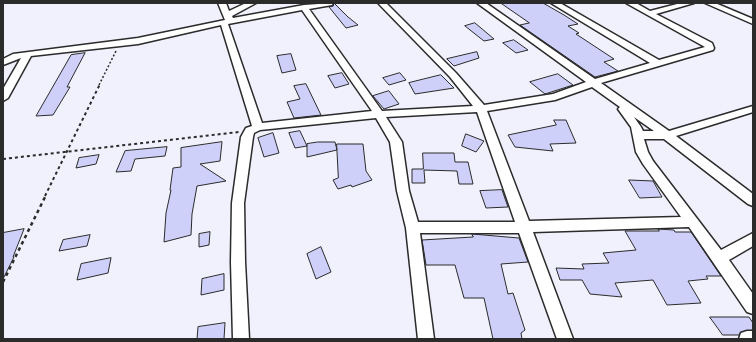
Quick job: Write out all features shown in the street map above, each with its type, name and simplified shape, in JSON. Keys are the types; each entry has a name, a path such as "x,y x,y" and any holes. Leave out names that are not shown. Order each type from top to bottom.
{"street":[{"path":"222,3 254,129"},
{"path":"227,20 252,3"},
{"path":"3,62 16,56 138,41 227,20 329,3"},
{"path":"382,3 453,75 481,109 565,339"},
{"path":"481,3 667,136 753,201"},
{"path":"555,3 657,63"},
{"path":"241,339 238,262 238,203 247,137 254,129 380,114 481,109 555,97 657,63 710,48 709,45 630,3"},
{"path":"651,13 690,3"},
{"path":"709,3 753,22"},
{"path":"304,8 380,114 396,142 403,191 413,228 426,339"},
{"path":"3,98 28,54"},
{"path":"616,100 636,127 642,152 649,164 753,307"},
{"path":"638,135 667,136 753,109"},
{"path":"413,228 525,228 691,222"},
{"path":"718,258 753,239"},
{"path":"747,339 753,339"}],"path":[{"path":"3,282 120,43"},
{"path":"3,159 254,129"}],"building":[{"path":"334,3 358,25 346,28 329,7 333,6"},
{"path":"501,3 543,3 564,15 578,24 568,26 579,33 576,34 614,59 604,62 618,71 595,77 520,25 529,23"},
{"path":"475,23 494,39 484,41 465,26"},
{"path":"514,40 528,50 516,53 503,43"},
{"path":"477,52 479,58 454,66 447,59"},
{"path":"85,53 67,87 70,87 53,115 36,116 71,55"},
{"path":"291,54 296,70 282,73 277,56"},
{"path":"342,73 349,84 335,88 328,76"},
{"path":"400,73 406,80 389,85 383,78"},
{"path":"558,74 573,85 545,94 530,82"},
{"path":"441,75 454,88 415,94 409,83"},
{"path":"306,84 321,115 294,118 287,102 300,99 294,86"},
{"path":"389,91 399,104 384,109 373,96"},
{"path":"554,120 566,120 576,143 550,144 553,151 515,147 508,135 556,125"},
{"path":"300,131 307,146 295,148 289,133"},
{"path":"273,133 279,153 264,157 258,138"},
{"path":"466,134 484,141 476,152 462,146"},
{"path":"222,142 220,161 200,164 226,181 197,186 192,214 191,235 164,242 166,213 171,190 173,168 181,167 181,148"},
{"path":"318,142 335,142 337,150 307,157 307,144"},
{"path":"337,144 363,144 366,171 372,180 352,187 351,185 338,189 333,180 338,178"},
{"path":"167,147 165,156 135,159 131,171 116,172 125,151"},
{"path":"423,153 454,153 455,162 468,162 473,184 459,184 457,171 424,170 425,183 412,183 412,169 423,169"},
{"path":"99,155 96,164 76,168 79,158"},
{"path":"629,180 653,181 662,197 640,198"},
{"path":"502,190 508,207 486,208 480,191"},
{"path":"24,229 14,257 3,279 3,233"},
{"path":"658,229 674,230 675,232 691,232 721,276 706,276 708,279 688,281 701,303 667,305 653,280 615,283 622,297 590,294 582,280 560,280 556,268 584,269 582,264 609,263 603,253 636,250 625,231 659,231"},
{"path":"210,232 209,245 199,247 199,234"},
{"path":"472,234 519,238 528,262 501,264 508,294 513,293 525,330 521,333 522,339 493,339 484,298 464,298 455,265 426,265 422,240 473,237"},
{"path":"90,235 87,246 59,251 63,240"},
{"path":"321,247 331,272 316,279 307,254"},
{"path":"111,258 108,273 77,280 81,264"},
{"path":"224,274 224,290 201,295 202,279"},
{"path":"710,317 749,317 753,323 753,330 741,332 739,335 723,335"},
{"path":"225,323 224,339 197,339 198,327"}]}
